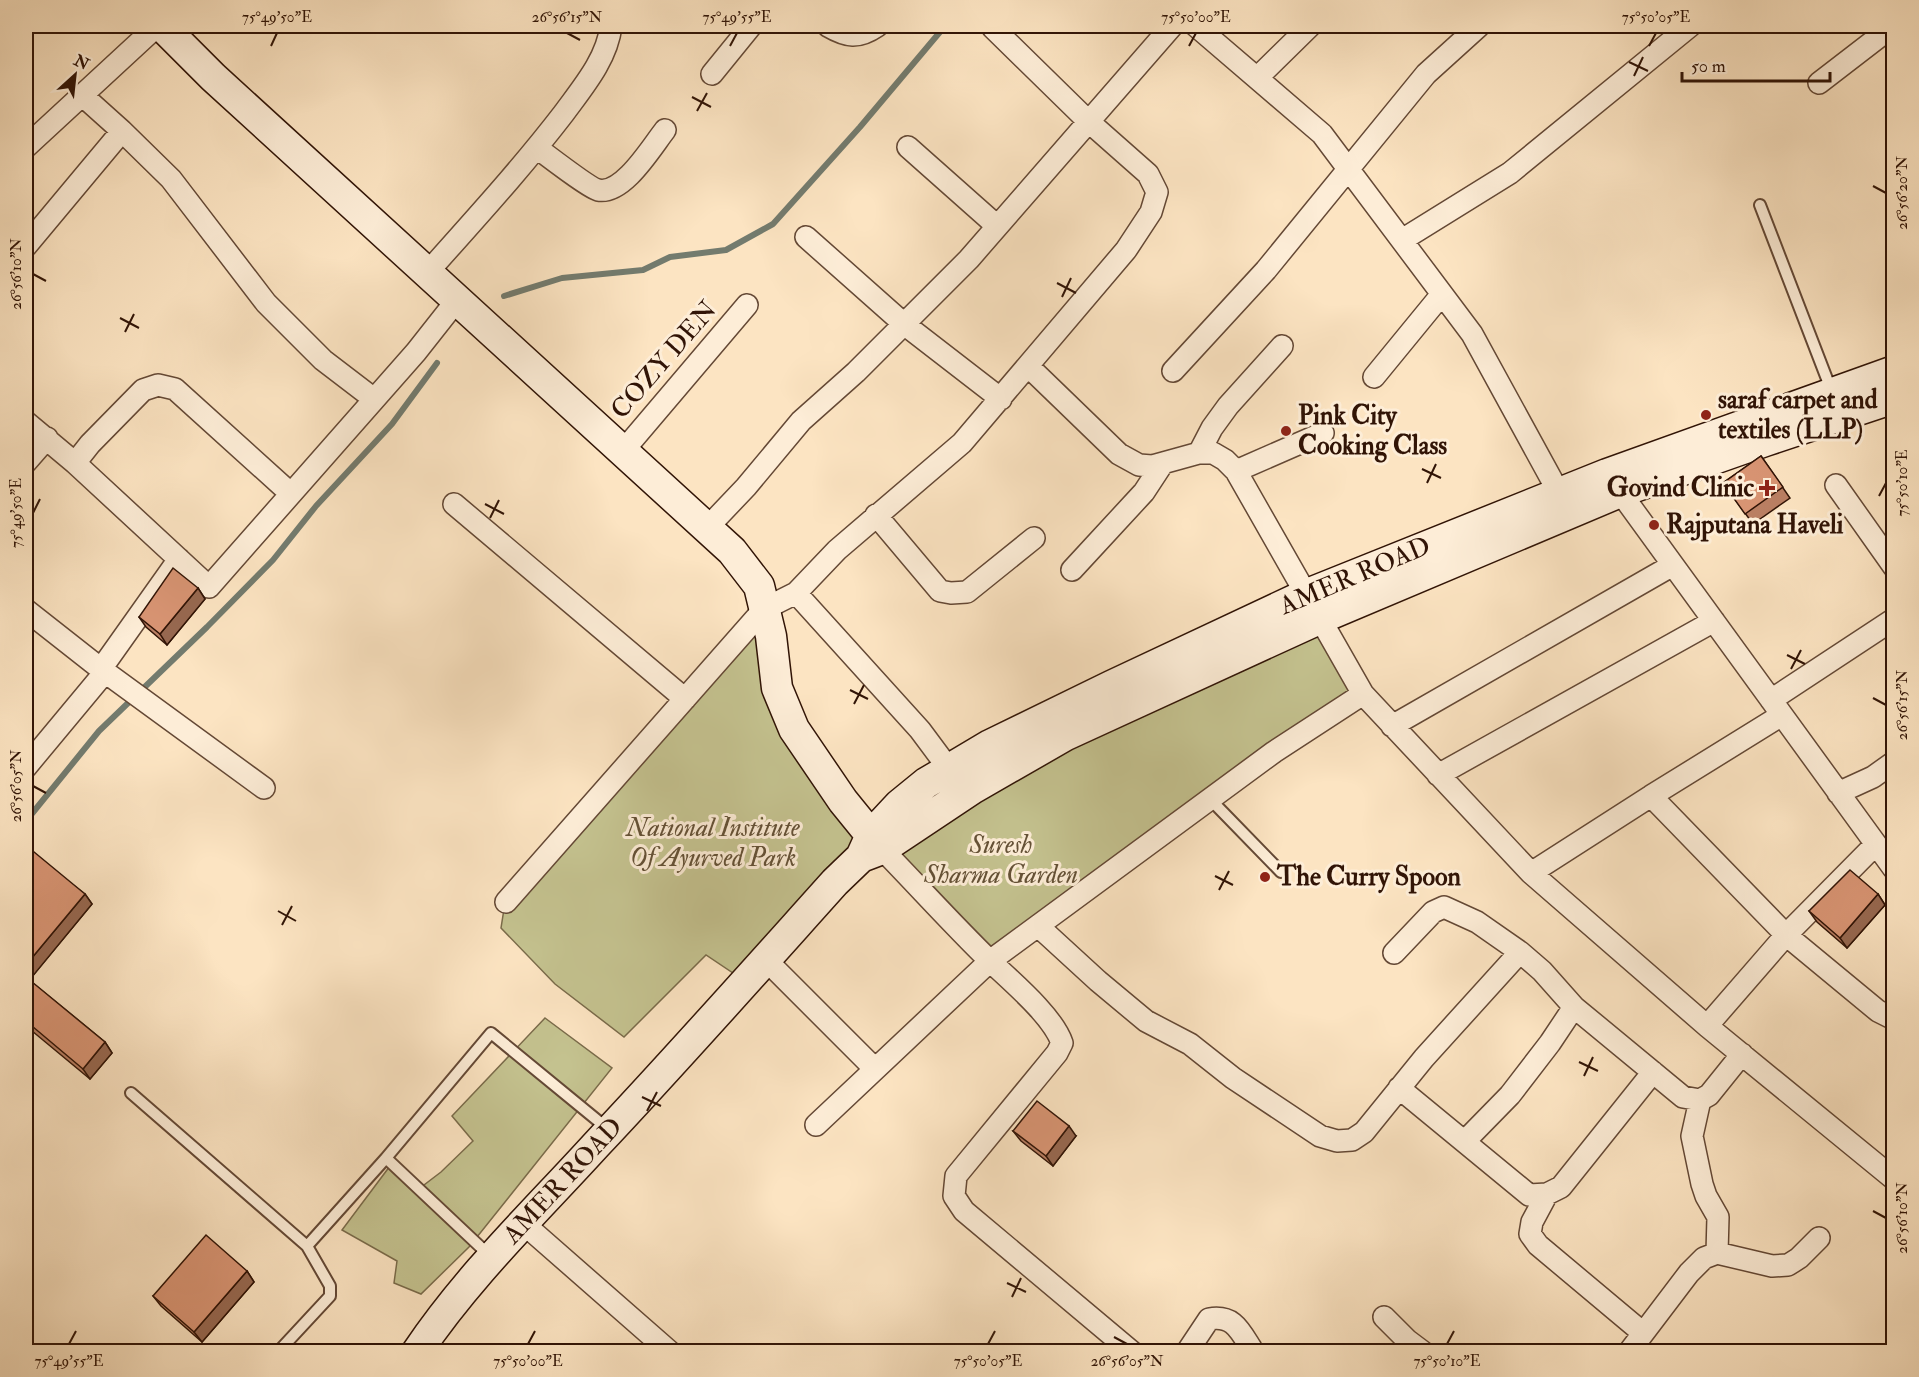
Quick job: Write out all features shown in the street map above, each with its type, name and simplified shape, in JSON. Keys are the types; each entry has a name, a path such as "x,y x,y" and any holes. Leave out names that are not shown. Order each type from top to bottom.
{"main road":[{"path":"162,26 213,77 732,551 759,586 771,636 777,688 794,729 871,847"},
{"name":"AMER ROAD","path":"394,1352 425,1340 491,1258 610,1131 835,882 871,847 899,805 926,783 990,745 1110,686 1312,607 1832,393 1893,371"},
{"name":"AMER ROAD","path":"871,847 1066,735 1312,607 1559,493 1613,483 1765,441 1893,398"}],"street":[{"path":"26,147 157,26"},
{"path":"427,273 537,148 584,86 600,61 611,26"},
{"path":"712,74 751,26"},
{"path":"828,26 843,34 865,34 877,26"},
{"path":"707,528 746,487 801,421 856,372 969,259 1172,26"},
{"path":"1196,26 1322,134 1472,334 1559,493"},
{"path":"1257,78 1310,26"},
{"path":"1173,372 1266,270 1426,74 1479,26"},
{"path":"1402,240 1510,173 1690,26"},
{"path":"1819,83 1893,26"},
{"path":"506,902 764,609 796,594 837,550 962,443 1126,250 1151,212 1157,192 1148,174 1088,121 993,28"},
{"path":"83,96 171,179 266,303 323,360 374,399"},
{"path":"537,148 597,190 609,190 618,186 637,167 665,130"},
{"path":"26,246 122,131"},
{"path":"909,147 997,226"},
{"path":"806,237 904,324 1001,399"},
{"path":"1374,377 1442,294"},
{"path":"26,422 75,463 209,587 416,352 462,305"},
{"name":"COZY DEN","path":"622,451 747,305"},
{"path":"1199,453 1212,428 1228,406 1282,346"},
{"path":"1028,366 1119,454 1139,465 1152,466 1199,453 1213,453 1226,460 1236,471 1363,694 1392,726 1531,873 1707,1026 1893,1179"},
{"path":"75,463 90,444 143,390 158,385 175,389 290,493"},
{"path":"1236,471 1323,433"},
{"path":"26,462 46,438"},
{"path":"1072,570 1144,492 1163,463"},
{"path":"1613,483 1893,869"},
{"path":"1836,485 1893,567"},
{"path":"454,504 685,699"},
{"path":"876,515 940,591 951,593 967,592 1034,538"},
{"path":"26,767 109,674 179,559"},
{"path":"1392,726 1673,565"},
{"path":"796,594 920,730 949,769"},
{"path":"26,610 264,788"},
{"path":"1531,873 1651,796 1777,708 1893,619"},
{"path":"1438,775 1713,621"},
{"path":"816,1125 990,961 1274,752 1363,694"},
{"path":"1838,792 1873,777 1893,762"},
{"path":"1651,796 1786,935 1878,1011 1893,1019"},
{"path":"1707,1026 1786,935 1876,844"},
{"path":"871,847 1015,983 1058,1032 1062,1043 1057,1053 956,1176 954,1196 964,1211 1132,1352"},
{"path":"1394,953 1433,912 1444,907 1477,922 1520,952 1542,970 1574,1007 1683,1097 1700,1100 1708,1095 1742,1054"},
{"path":"1038,926 1146,1021 1190,1044 1233,1078 1320,1136 1337,1141 1352,1140 1364,1132 1399,1088 1520,952"},
{"path":"765,960 875,1069"},
{"path":"1465,1141 1510,1095 1574,1007"},
{"path":"1399,1088 1529,1195 1547,1194 1561,1187 1653,1072"},
{"path":"1700,1100 1692,1136 1702,1184 1718,1217 1717,1253"},
{"path":"1547,1194 1532,1222 1530,1234 1538,1245 1643,1333"},
{"path":"524,1224 670,1352"},
{"path":"1629,1352 1689,1273 1704,1258 1717,1253 1772,1266 1788,1265 1799,1258 1819,1238"},
{"path":"1187,1352 1209,1319 1222,1317 1232,1322 1240,1331 1251,1350"},
{"path":"1384,1317 1423,1352"}],"lane":[{"path":"1760,205 1832,393"},
{"path":"1210,799 1281,872"},
{"path":"307,1246 386,1158 491,1033 610,1131"},
{"path":"131,1093 307,1246 330,1286 330,1296 278,1352"},
{"path":"386,1158 491,1258"}],"green space":[{"name":"National Institute Of Ayurved Park","path":"760,625 862,844 739,977 706,955 624,1037 555,984 501,928 504,909"},
{"name":"Suresh Sharma Garden","path":"1318,627 1354,690 991,954 897,854 972,796"},
{"path":"545,1018 612,1068 469,1247 421,1294 394,1283 397,1261 342,1230 390,1166 416,1191 441,1172 473,1141 452,1116"}],"building":[{"path":"1761,456 1783,487 1745,514 1723,483"},
{"path":"173,568 198,588 160,634 139,617"},
{"path":"28,847 85,894 26,965 26,849"},
{"path":"1850,870 1878,894 1840,938 1809,911"},
{"path":"26,977 105,1042 83,1069 26,1021"},
{"path":"1037,1101 1069,1126 1046,1156 1013,1131"},
{"path":"206,1235 247,1271 194,1332 153,1296"}],"waterway":[{"path":"504,296 562,278 643,270 670,257 726,250 773,224 860,127 945,26"},
{"path":"26,821 99,731 273,560 316,506 392,424 437,363"}],"place":[{"name":"saraf carpet and textiles (LLP)","path":"1706,415"},
{"name":"Pink City Cooking Class","path":"1286,431"},
{"name":"Govind Clinic","path":"1767,488"},
{"name":"Rajputana Haveli","path":"1654,525"},
{"name":"The Curry Spoon","path":"1265,877"}]}
